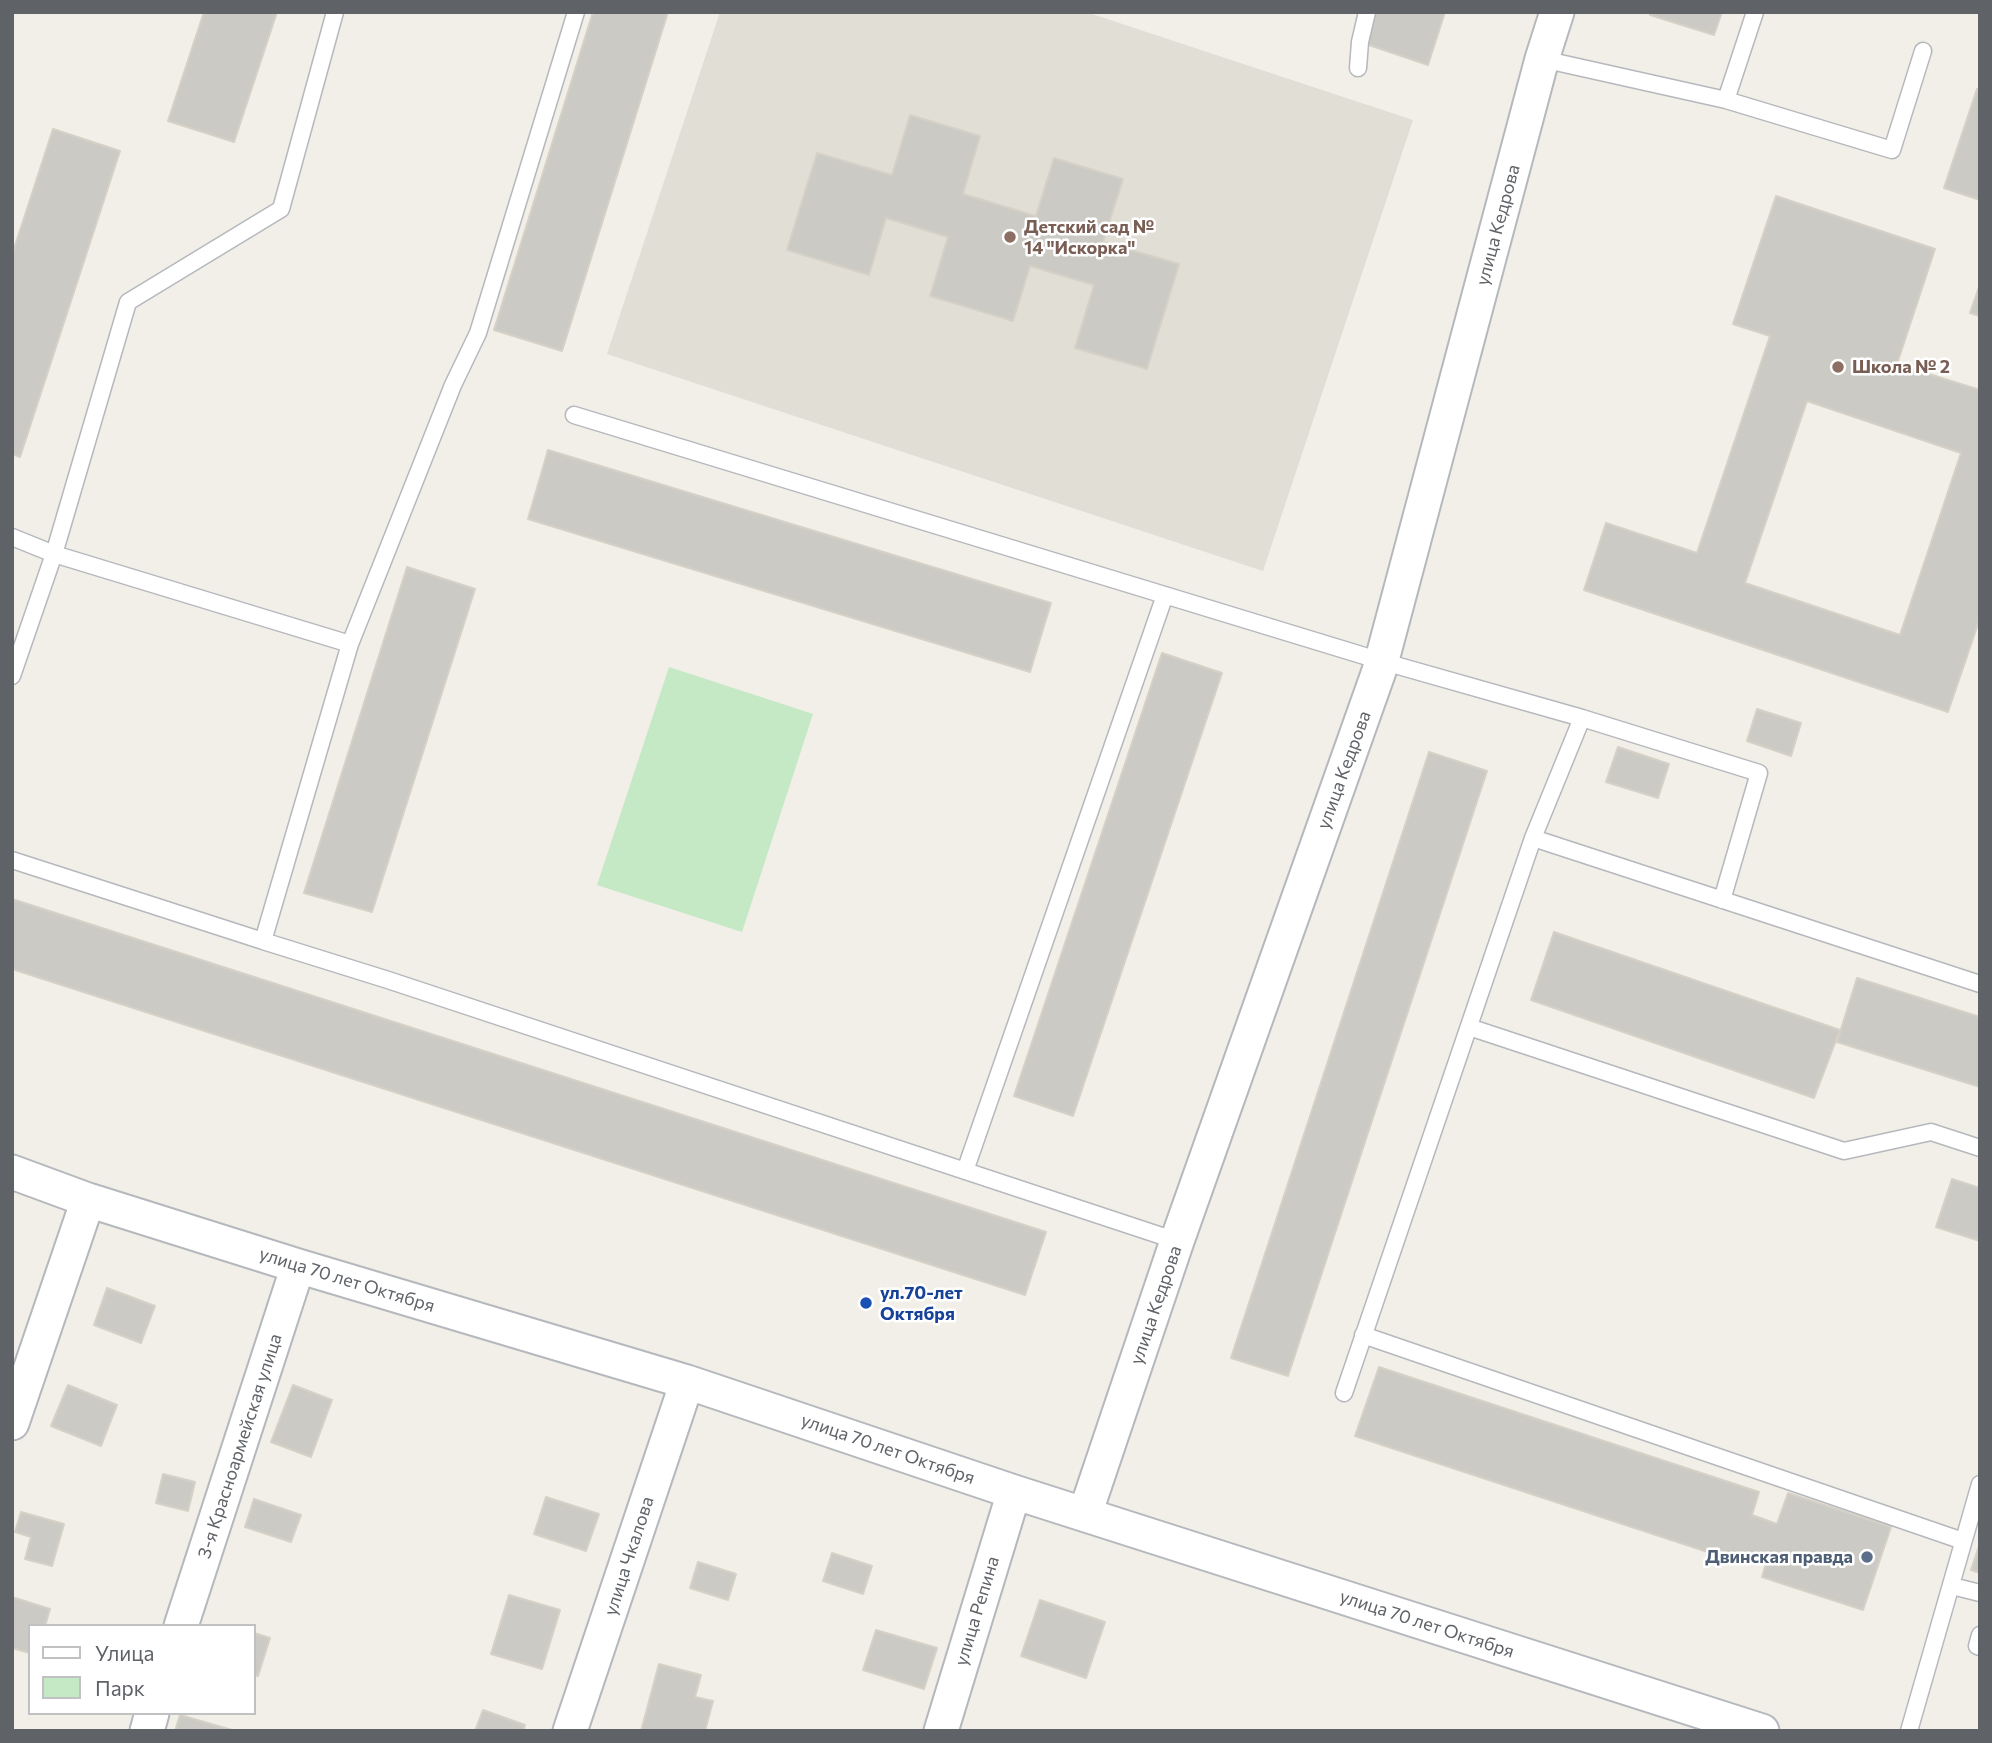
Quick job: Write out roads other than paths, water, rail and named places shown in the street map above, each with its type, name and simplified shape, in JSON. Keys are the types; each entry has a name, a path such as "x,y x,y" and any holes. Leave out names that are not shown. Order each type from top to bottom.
{"street":[{"name":"улица Кедрова","path":"1084,1514 1381,661 1542,59 1557,12"},
{"name":"улица 70 лет Октября","path":"12,1172 88,1200 298,1266 687,1382 1014,1492 1762,1731"},
{"path":"12,1423 88,1200"},
{"name":"3-я Красноармейская улица","path":"182,1624 298,1266"},
{"name":"улица Чкалова","path":"570,1731 687,1382"},
{"name":"улица Репина","path":"941,1731 1014,1492"}],"lane":[{"path":"12,676 54,554 128,302 281,208 335,12"},
{"path":"263,941 350,644 453,385 478,332 576,12"},
{"path":"1358,68 1360,42 1367,12"},
{"path":"1726,100 1755,12"},
{"path":"1542,59 1726,100 1892,149 1923,51"},
{"path":"574,415 1381,661 1759,772 1722,900"},
{"path":"12,537 54,554 350,644"},
{"path":"965,1171 1166,595"},
{"path":"1343,1393 1533,838 1582,718"},
{"path":"1533,838 1980,984"},
{"path":"12,860 388,980 1177,1241"},
{"path":"1469,1027 1844,1151 1931,1132 1980,1148"},
{"path":"1363,1335 1963,1541"},
{"path":"1909,1731 1980,1483"},
{"path":"1952,1586 1980,1593"},
{"path":"1980,1635 1977,1646 1980,1647"}],"place":[{"name":"Детский сад № 14 \"Искорка\"","path":"1010,237"},
{"name":"Школа № 2","path":"1838,367"},
{"name":"ул.70-лет Октября","path":"866,1303"},
{"name":"Двинская правда","path":"1867,1557"}]}
